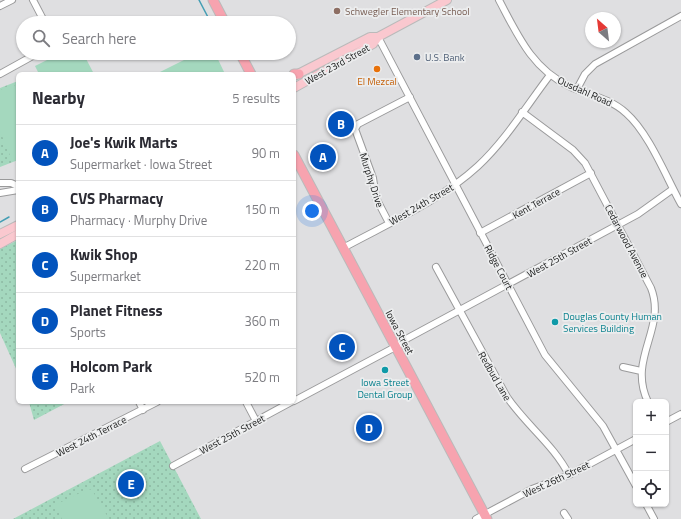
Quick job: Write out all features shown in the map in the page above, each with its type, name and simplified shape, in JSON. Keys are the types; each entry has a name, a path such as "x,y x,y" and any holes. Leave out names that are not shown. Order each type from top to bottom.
{"highway":[{"path":"212,0 221,16"},
{"path":"243,60 248,71"},
{"name":"Iowa Street","path":"296,159 395,347 482,518"}],"main road":[{"name":"West 23rd Street","path":"296,87 373,44 378,37 447,0"},
{"name":"West 23rd Street","path":"296,75 370,37 378,37"},
{"path":"0,234 16,226"},
{"path":"0,244 16,235"}],"street":[{"path":"0,6 12,0"},
{"path":"33,0 41,16"},
{"name":"Ousdahl Road","path":"499,0 527,51 550,75 577,89 613,103 631,118 644,134 681,204"},
{"path":"577,89 585,74 595,64 681,16"},
{"name":"Ridge Court","path":"378,37 548,360 603,426 633,480"},
{"path":"0,74 25,60"},
{"name":"West 24th Street","path":"343,248 433,199 456,184 486,158 550,75"},
{"name":"Murphy Drive","path":"389,223 376,198 373,178 355,129 358,124 410,97"},
{"name":"Cedarwood Avenue","path":"522,112 578,155 591,173 651,288 655,300 654,322 644,355 641,371 643,389 647,399"},
{"name":"Kent Terrace","path":"480,233 591,173"},
{"path":"0,183 12,183 16,185"},
{"name":"West 25th Street","path":"296,399 395,347 403,341 618,225 649,207 673,189"},
{"path":"0,193 16,190"},
{"name":"Redbud Lane","path":"436,268 507,398 560,459 569,475"},
{"path":"623,367 641,371"},
{"path":"140,404 143,410"},
{"name":"West 24th Terrace","path":"25,469 154,404"},
{"path":"247,404 256,421"},
{"name":"West 25th Street","path":"173,466 287,404"},
{"path":"669,420 681,414"},
{"name":"West 26th Street","path":"482,518 532,490 569,475 633,440"},
{"path":"648,507 654,519"},
{"path":"564,513 568,519"}],"green space":[{"path":"47,60 87,60 93,72 38,72 35,66"},
{"path":"184,60 218,60 224,72 160,72"},
{"path":"16,82 16,161 0,167 0,88"},
{"path":"14,84 16,88 16,159 12,160 0,131 0,90"},
{"path":"16,241 16,369 0,333 0,249"},
{"path":"30,404 64,404 34,420"},
{"path":"160,441 201,519 13,519"},
{"path":"88,489 92,490 109,519 62,519 55,505"}],"waterway":[{"path":"199,0 207,16"},
{"path":"0,222 9,217"}],"place":[{"name":"Schwegler Elementary School","path":"337,11"},
{"name":"U.S. Bank","path":"417,57"},
{"name":"El Mezcal","path":"377,69"},
{"name":"CVS Pharmacy","path":"341,124"},
{"name":"Joe's Kwik Marts","path":"323,157"},
{"name":"Douglas County Human Services Building","path":"555,322"},
{"name":"Kwik Shop","path":"342,347"},
{"name":"Iowa Street Dental Group","path":"385,370"},
{"name":"Planet Fitness","path":"369,428"},
{"name":"Holcom Park","path":"131,484"}]}
